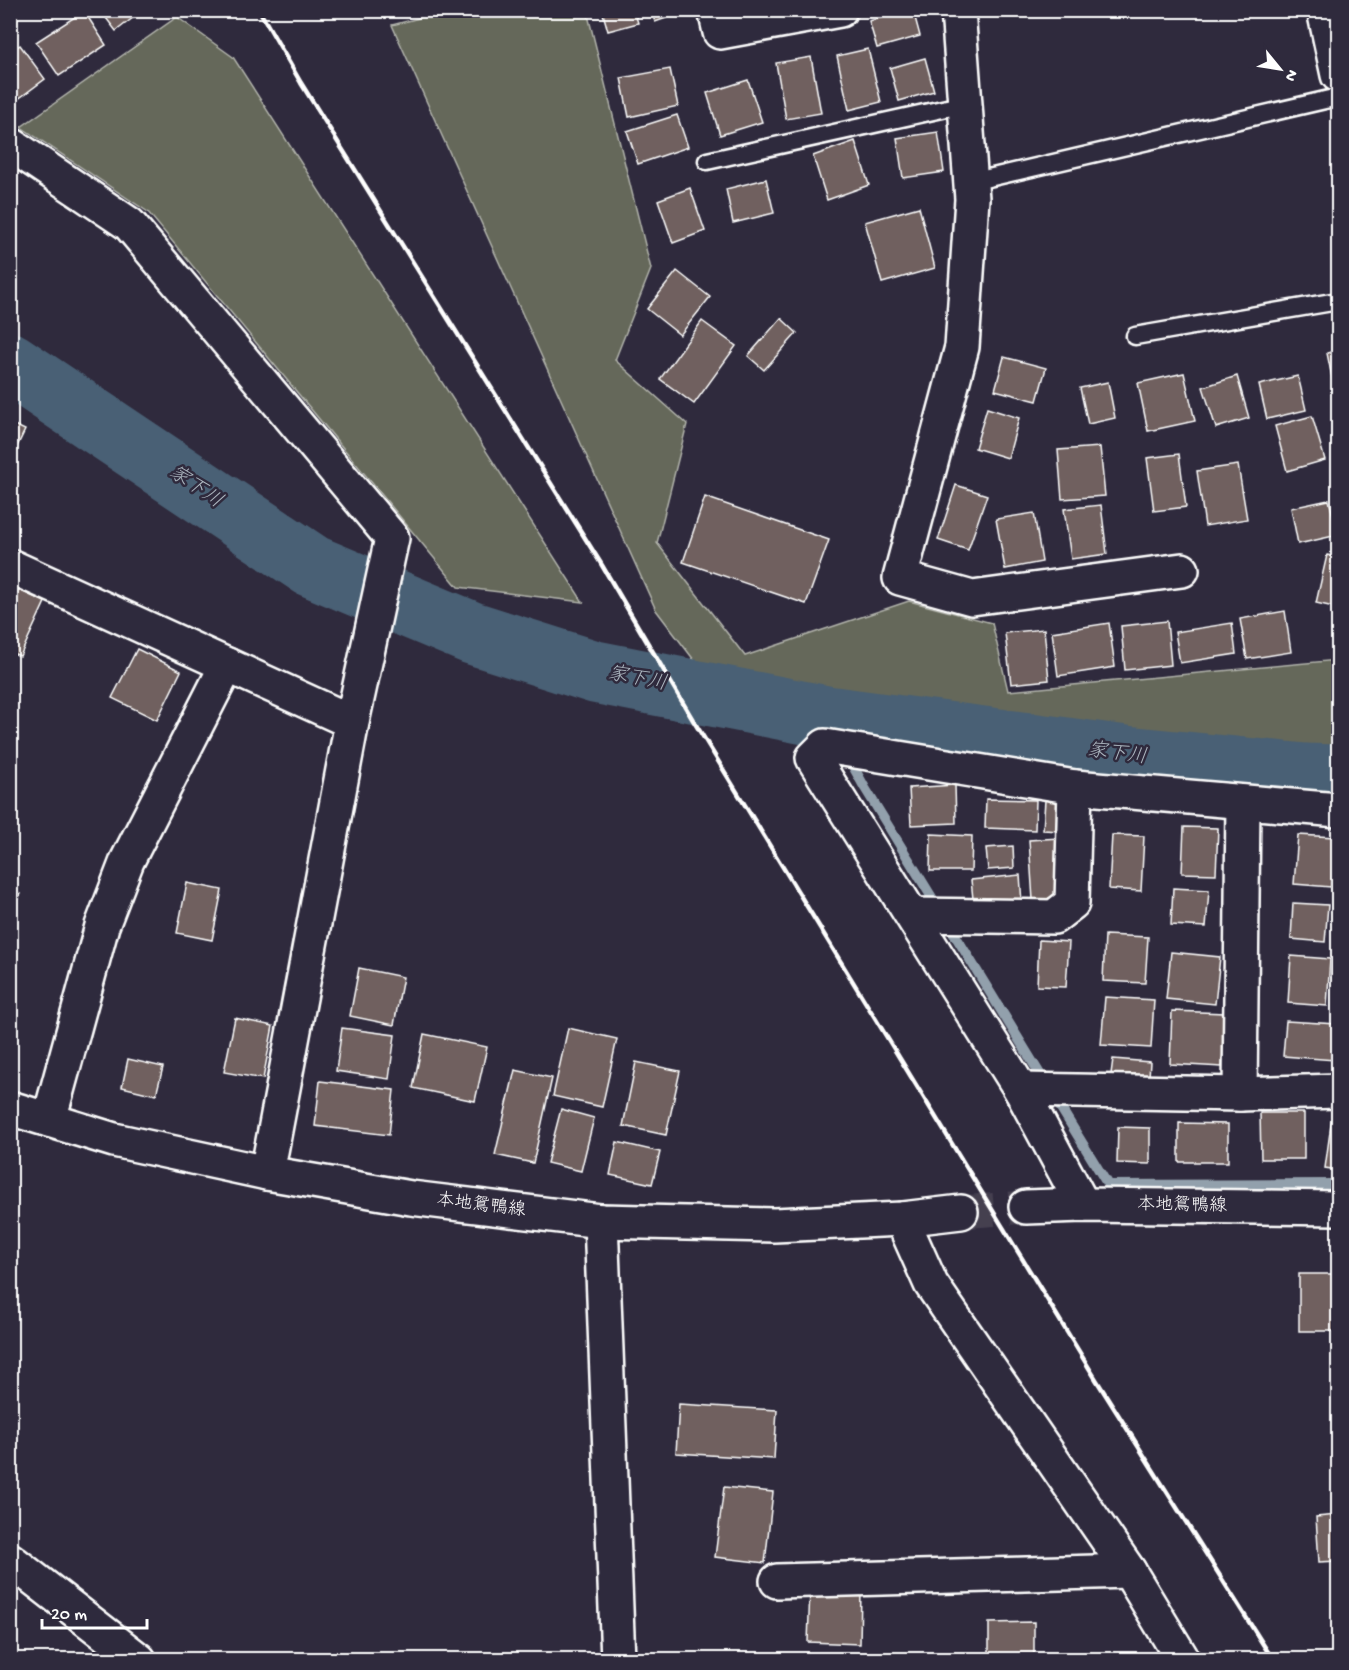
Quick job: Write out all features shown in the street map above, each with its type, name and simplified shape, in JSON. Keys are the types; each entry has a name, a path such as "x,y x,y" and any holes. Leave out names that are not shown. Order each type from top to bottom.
{"street":[{"path":"715,10 720,32 840,10"},
{"path":"958,10 972,199 962,347 900,578 972,598 1182,570"},
{"path":"1324,10 1338,75"},
{"path":"10,144 129,224 392,538 352,722 267,1173"},
{"path":"10,566 352,722"},
{"path":"49,1120 102,926 127,861 227,665"},
{"path":"1083,1204 1021,1090 813,758 825,746 1075,787 1338,810"},
{"path":"912,915 1054,917 1072,903 1075,787"},
{"path":"1240,1094 1242,802"},
{"path":"1021,1090 1240,1094 1338,1091"},
{"name":"本地鴛鴨線","path":"10,1108 114,1140 267,1173 411,1198 601,1221 774,1224 902,1219 961,1212"},
{"name":"本地鴛鴨線","path":"1026,1206 1083,1204 1338,1208"},
{"path":"902,1219 931,1284 1129,1571 1184,1659"},
{"path":"601,1221 618,1659"},
{"path":"10,1560 139,1659"},
{"path":"777,1581 1129,1571"}],"lane":[{"path":"971,182 1338,97"},
{"path":"706,161 965,104"},
{"path":"1135,336 1338,301"}],"green space":[{"path":"446,11 587,11 651,269 615,360 687,424 657,543 745,656 909,601 992,623 1008,691 1338,660 1338,766 835,713 707,677 656,610 392,25"},
{"path":"177,17 233,57 583,602 458,587 148,212 21,127"}],"building":[{"path":"100,10 143,10 116,31"},
{"path":"602,10 634,10 638,23 608,31"},
{"path":"651,10 689,10 655,22"},
{"path":"913,10 920,36 877,48 869,21"},
{"path":"84,11 106,45 59,76 36,42"},
{"path":"20,45 45,79 10,105 10,52"},
{"path":"868,49 881,102 849,110 837,56"},
{"path":"811,57 821,113 786,119 776,63"},
{"path":"925,58 934,91 899,101 890,68"},
{"path":"670,69 678,106 629,117 621,78"},
{"path":"748,80 762,122 720,135 707,93"},
{"path":"677,115 688,147 638,164 627,131"},
{"path":"938,132 944,172 903,178 897,138"},
{"path":"855,141 869,185 827,200 813,156"},
{"path":"766,179 774,213 733,223 726,189"},
{"path":"690,188 705,231 673,243 658,200"},
{"path":"919,207 935,268 882,283 865,222"},
{"path":"677,271 710,297 680,335 647,309"},
{"path":"781,318 797,333 764,370 748,356"},
{"path":"702,321 736,346 694,404 660,379"},
{"path":"1338,350 1338,402 1337,402 1327,353"},
{"path":"1004,357 1046,368 1037,401 995,390"},
{"path":"1184,373 1195,421 1148,431 1138,383"},
{"path":"1237,376 1249,418 1216,428 1203,387"},
{"path":"1298,376 1306,410 1267,419 1259,385"},
{"path":"1108,382 1115,418 1088,424 1080,388"},
{"path":"987,408 1019,418 1008,458 975,448"},
{"path":"1312,416 1325,460 1287,471 1275,426"},
{"path":"10,423 25,430 10,461"},
{"path":"1100,447 1105,496 1062,499 1058,450"},
{"path":"1179,454 1186,507 1154,511 1147,458"},
{"path":"1238,465 1247,519 1205,526 1197,471"},
{"path":"956,485 987,495 968,550 938,540"},
{"path":"705,497 829,540 806,604 683,562"},
{"path":"1329,500 1338,535 1298,544 1291,508"},
{"path":"1101,505 1107,554 1071,559 1064,509"},
{"path":"1034,513 1042,562 1005,569 996,519"},
{"path":"1327,555 1338,557 1338,608 1316,603"},
{"path":"10,586 45,602 20,656 10,652"},
{"path":"1285,611 1291,652 1247,659 1240,619"},
{"path":"1167,621 1171,665 1125,670 1121,626"},
{"path":"1109,623 1115,667 1058,676 1052,632"},
{"path":"1232,623 1236,654 1180,663 1175,632"},
{"path":"1044,629 1049,680 1011,684 1005,633"},
{"path":"137,649 181,671 157,720 112,698"},
{"path":"955,785 956,823 911,825 909,788"},
{"path":"986,799 1036,800 1035,830 985,828"},
{"path":"1045,800 1063,801 1061,831 1043,830"},
{"path":"1184,827 1218,828 1216,874 1182,873"},
{"path":"931,834 972,836 971,871 930,871"},
{"path":"1112,835 1144,836 1141,891 1109,889"},
{"path":"1298,835 1335,837 1331,887 1294,884"},
{"path":"1059,838 1062,899 1033,900 1029,840"},
{"path":"1013,846 1014,868 988,870 986,848"},
{"path":"1020,875 1022,903 974,908 971,880"},
{"path":"187,883 222,890 212,940 177,933"},
{"path":"1173,888 1209,890 1206,927 1171,925"},
{"path":"10,890 20,894 10,915"},
{"path":"1293,903 1328,905 1325,942 1291,939"},
{"path":"1105,935 1148,937 1145,983 1103,981"},
{"path":"1039,940 1069,942 1066,987 1037,986"},
{"path":"1171,952 1220,957 1215,1004 1166,999"},
{"path":"1291,956 1330,959 1327,1006 1288,1003"},
{"path":"359,968 403,977 394,1025 350,1016"},
{"path":"1105,997 1154,1000 1151,1048 1101,1045"},
{"path":"1172,1011 1225,1013 1222,1067 1170,1064"},
{"path":"235,1018 273,1026 263,1079 224,1072"},
{"path":"1286,1021 1337,1024 1335,1060 1283,1056"},
{"path":"342,1028 395,1035 389,1079 336,1071"},
{"path":"568,1028 617,1039 602,1107 553,1096"},
{"path":"424,1034 487,1047 475,1101 413,1088"},
{"path":"128,1059 163,1067 156,1095 122,1087"},
{"path":"1113,1059 1150,1062 1149,1077 1111,1074"},
{"path":"636,1062 680,1071 666,1135 623,1126"},
{"path":"515,1070 552,1078 533,1163 495,1155"},
{"path":"320,1081 394,1090 389,1135 315,1126"},
{"path":"561,1109 594,1118 581,1171 547,1163"},
{"path":"1333,1110 1338,1111 1338,1170 1325,1168"},
{"path":"1260,1113 1304,1113 1304,1159 1261,1159"},
{"path":"1179,1123 1228,1124 1228,1162 1179,1162"},
{"path":"1118,1127 1150,1128 1150,1164 1117,1163"},
{"path":"617,1142 660,1152 652,1184 610,1175"},
{"path":"1299,1274 1338,1274 1338,1331 1299,1331"},
{"path":"679,1404 777,1410 774,1459 676,1453"},
{"path":"724,1487 773,1492 765,1563 715,1557"},
{"path":"1338,1515 1338,1561 1319,1562 1316,1517"},
{"path":"810,1589 861,1590 860,1644 808,1642"},
{"path":"1034,1622 1034,1660 989,1660 989,1623"}],"waterway":[{"name":"家下川","path":"10,364 312,566 472,633 595,672 826,717 1126,757 1305,775 1338,776"},
{"path":"826,717 841,743"},
{"path":"848,757 1108,1185 1338,1184"}],"tunnel":[{"path":"961,1212 1026,1207"}],"railway":[{"path":"259,10 301,83 600,562 693,720 1097,1381 1273,1660"}]}
